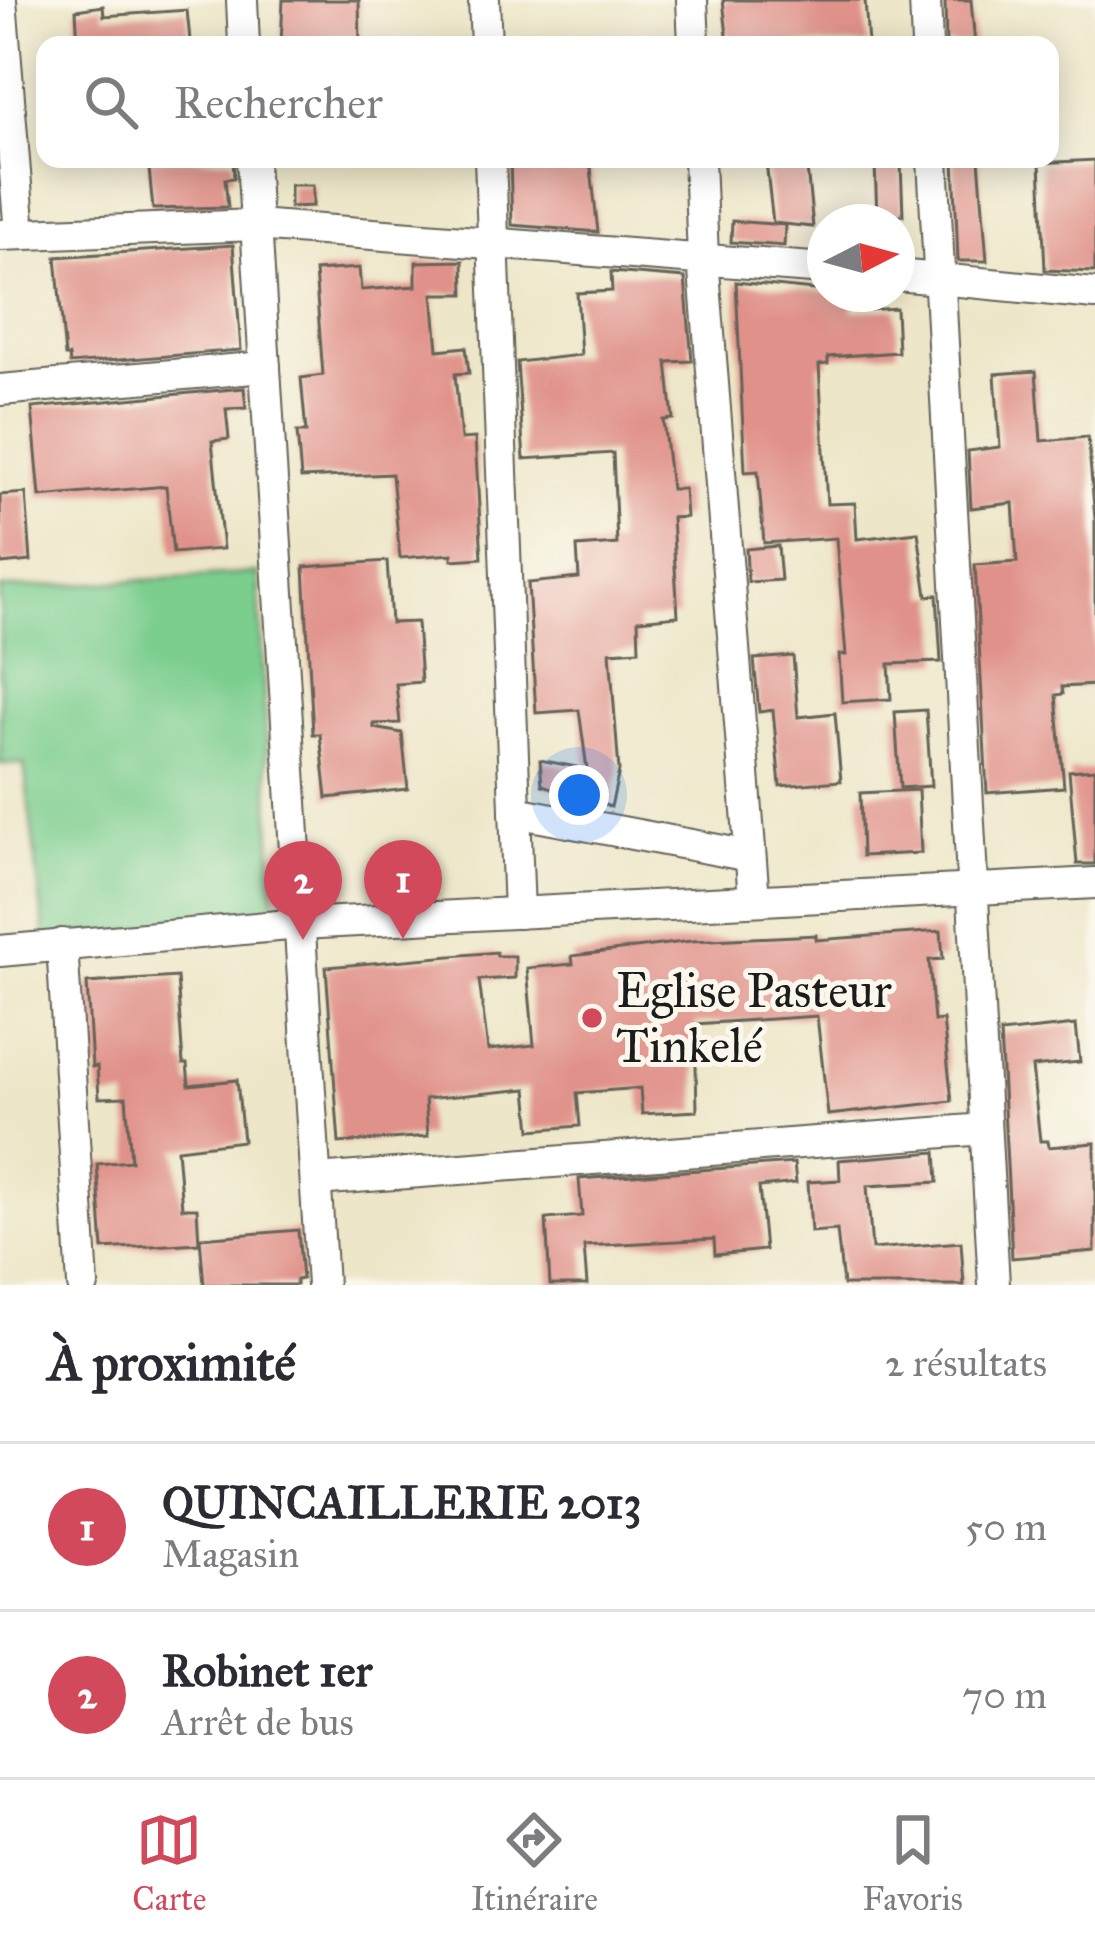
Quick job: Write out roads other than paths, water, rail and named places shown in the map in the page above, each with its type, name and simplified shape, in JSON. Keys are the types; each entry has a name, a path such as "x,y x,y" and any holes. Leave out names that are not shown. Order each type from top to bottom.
{"street":[{"path":"1,0 10,235 256,225 807,267"},
{"path":"242,0 244,36"},
{"path":"484,0 486,36"},
{"path":"692,0 694,36"},
{"path":"925,0 927,36"},
{"path":"253,168 322,1285"},
{"path":"490,168 519,913"},
{"path":"699,168 754,899"},
{"path":"934,168 994,1285"},
{"path":"915,277 1095,294"},
{"path":"0,390 265,367"},
{"path":"514,812 751,856"},
{"path":"0,951 300,924 1095,884"},
{"path":"62,944 83,1285"},
{"path":"316,1180 985,1129"}],"place":[{"name":"QUINCAILLERIE 2013","path":"403,939"},
{"name":"Robinet 1er","path":"303,940"},
{"name":"Eglise Pasteur Tinkelé","path":"592,1018"}]}
